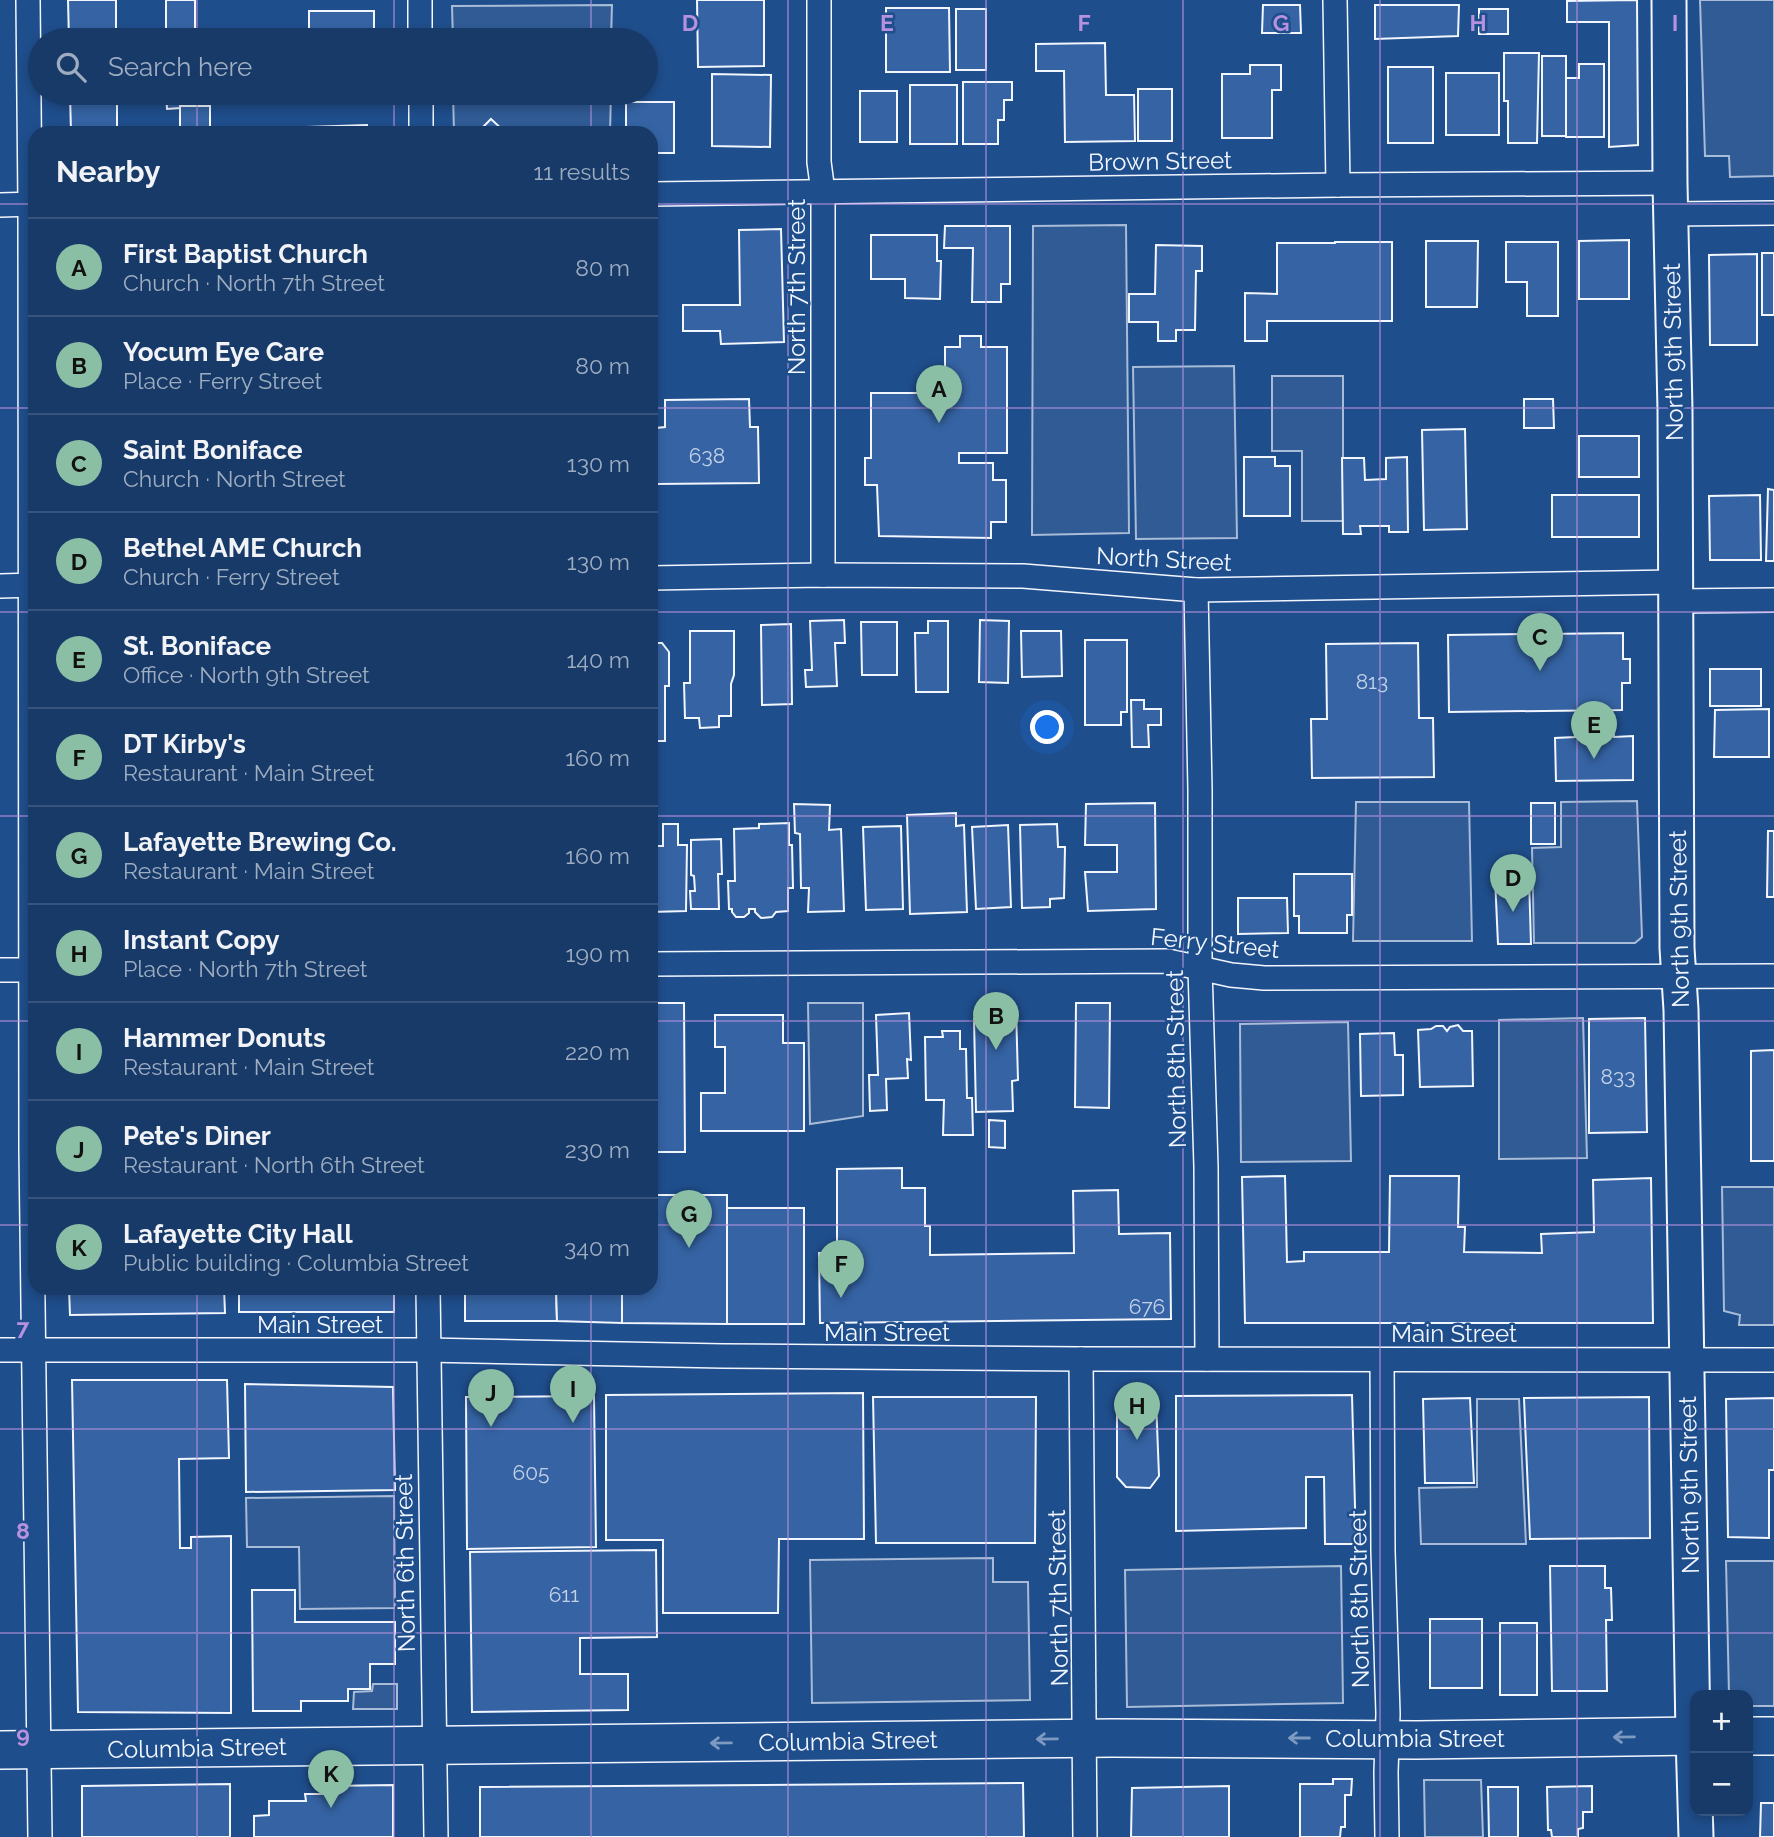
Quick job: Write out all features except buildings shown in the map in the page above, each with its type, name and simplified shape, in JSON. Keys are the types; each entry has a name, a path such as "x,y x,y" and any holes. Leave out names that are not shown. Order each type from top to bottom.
{"main road":[{"name":"North 9th Street","path":"1669,0 1675,410 1678,976 1681,1010 1693,1690"},
{"name":"Columbia Street","path":"0,1749 1085,1738 1690,1736"},
{"path":"1753,1736 1774,1736"},
{"name":"North 9th Street","path":"1694,1753 1696,1837"}],"street":[{"path":"28,0 29,28"},
{"path":"420,0 420,28"},
{"name":"North 7th Street","path":"819,0 819,162 823,192 823,575"},
{"path":"1335,0 1338,185"},
{"path":"31,105 31,126"},
{"path":"421,105 421,126"},
{"name":"Brown Street","path":"658,194 1338,185 1670,199 1774,213"},
{"path":"0,205 28,205"},
{"name":"North Street","path":"658,578 1023,576 1196,590 1674,592 1774,600"},
{"path":"0,586 28,585"},
{"name":"North 8th Street","path":"1196,590 1207,1359"},
{"name":"Ferry Street","path":"658,964 1168,961 1239,976 1264,978 1774,976"},
{"path":"0,970 28,970"},
{"path":"33,1295 40,1837"},
{"name":"North 6th Street","path":"428,1295 436,1837"},
{"name":"Main Street","path":"0,1350 427,1350 1082,1359 1774,1360"},
{"name":"North 7th Street","path":"1082,1359 1085,1837"},
{"name":"North 8th Street","path":"1382,1360 1383,1551 1388,1714 1387,1837"}],"shaded area":[{"path":"1700,0 1774,0 1774,176 1730,177 1729,156 1705,156"},
{"path":"612,5 611,28 453,28 452,6"},
{"path":"453,105 611,105 610,126 454,126"},
{"path":"1126,225 1129,533 1032,535 1033,226"},
{"path":"1234,366 1237,538 1136,539 1133,367"},
{"path":"1272,376 1343,376 1343,521 1302,521 1302,451 1272,451"},
{"path":"1637,801 1642,937 1635,943 1534,943 1532,848 1561,847 1561,802"},
{"path":"1356,802 1469,802 1472,941 1353,941"},
{"path":"808,1003 863,1003 863,1116 810,1124"},
{"path":"1583,1018 1587,1158 1499,1159 1499,1020"},
{"path":"1348,1022 1351,1161 1241,1162 1240,1024"},
{"path":"1722,1187 1774,1187 1774,1325 1739,1325 1740,1315 1724,1311"},
{"path":"1477,1399 1519,1399 1526,1544 1421,1544 1419,1488 1477,1487"},
{"path":"394,1496 395,1608 300,1609 299,1547 247,1547 246,1498"},
{"path":"993,1558 993,1582 1028,1582 1030,1700 812,1703 810,1560"},
{"path":"1726,1561 1774,1561 1774,1706 1753,1706 1753,1690 1729,1690"},
{"path":"1341,1566 1343,1703 1127,1707 1125,1570"},
{"path":"373,1684 397,1684 397,1709 353,1709 354,1692 372,1691"},
{"path":"1424,1780 1481,1780 1483,1837 1425,1837"}],"place":[{"name":"First Baptist Church","path":"939,423"},
{"name":"Saint Boniface","path":"1540,671"},
{"name":"St. Boniface","path":"1594,759"},
{"name":"Bethel AME Church","path":"1513,912"},
{"name":"Yocum Eye Care","path":"996,1050"},
{"name":"Lafayette Brewing Co.","path":"689,1248"},
{"name":"DT Kirby's","path":"841,1298"},
{"name":"Hammer Donuts","path":"573,1423"},
{"name":"Pete's Diner","path":"491,1427"},
{"name":"Instant Copy","path":"1137,1440"},
{"name":"Lafayette City Hall","path":"331,1808"}]}
